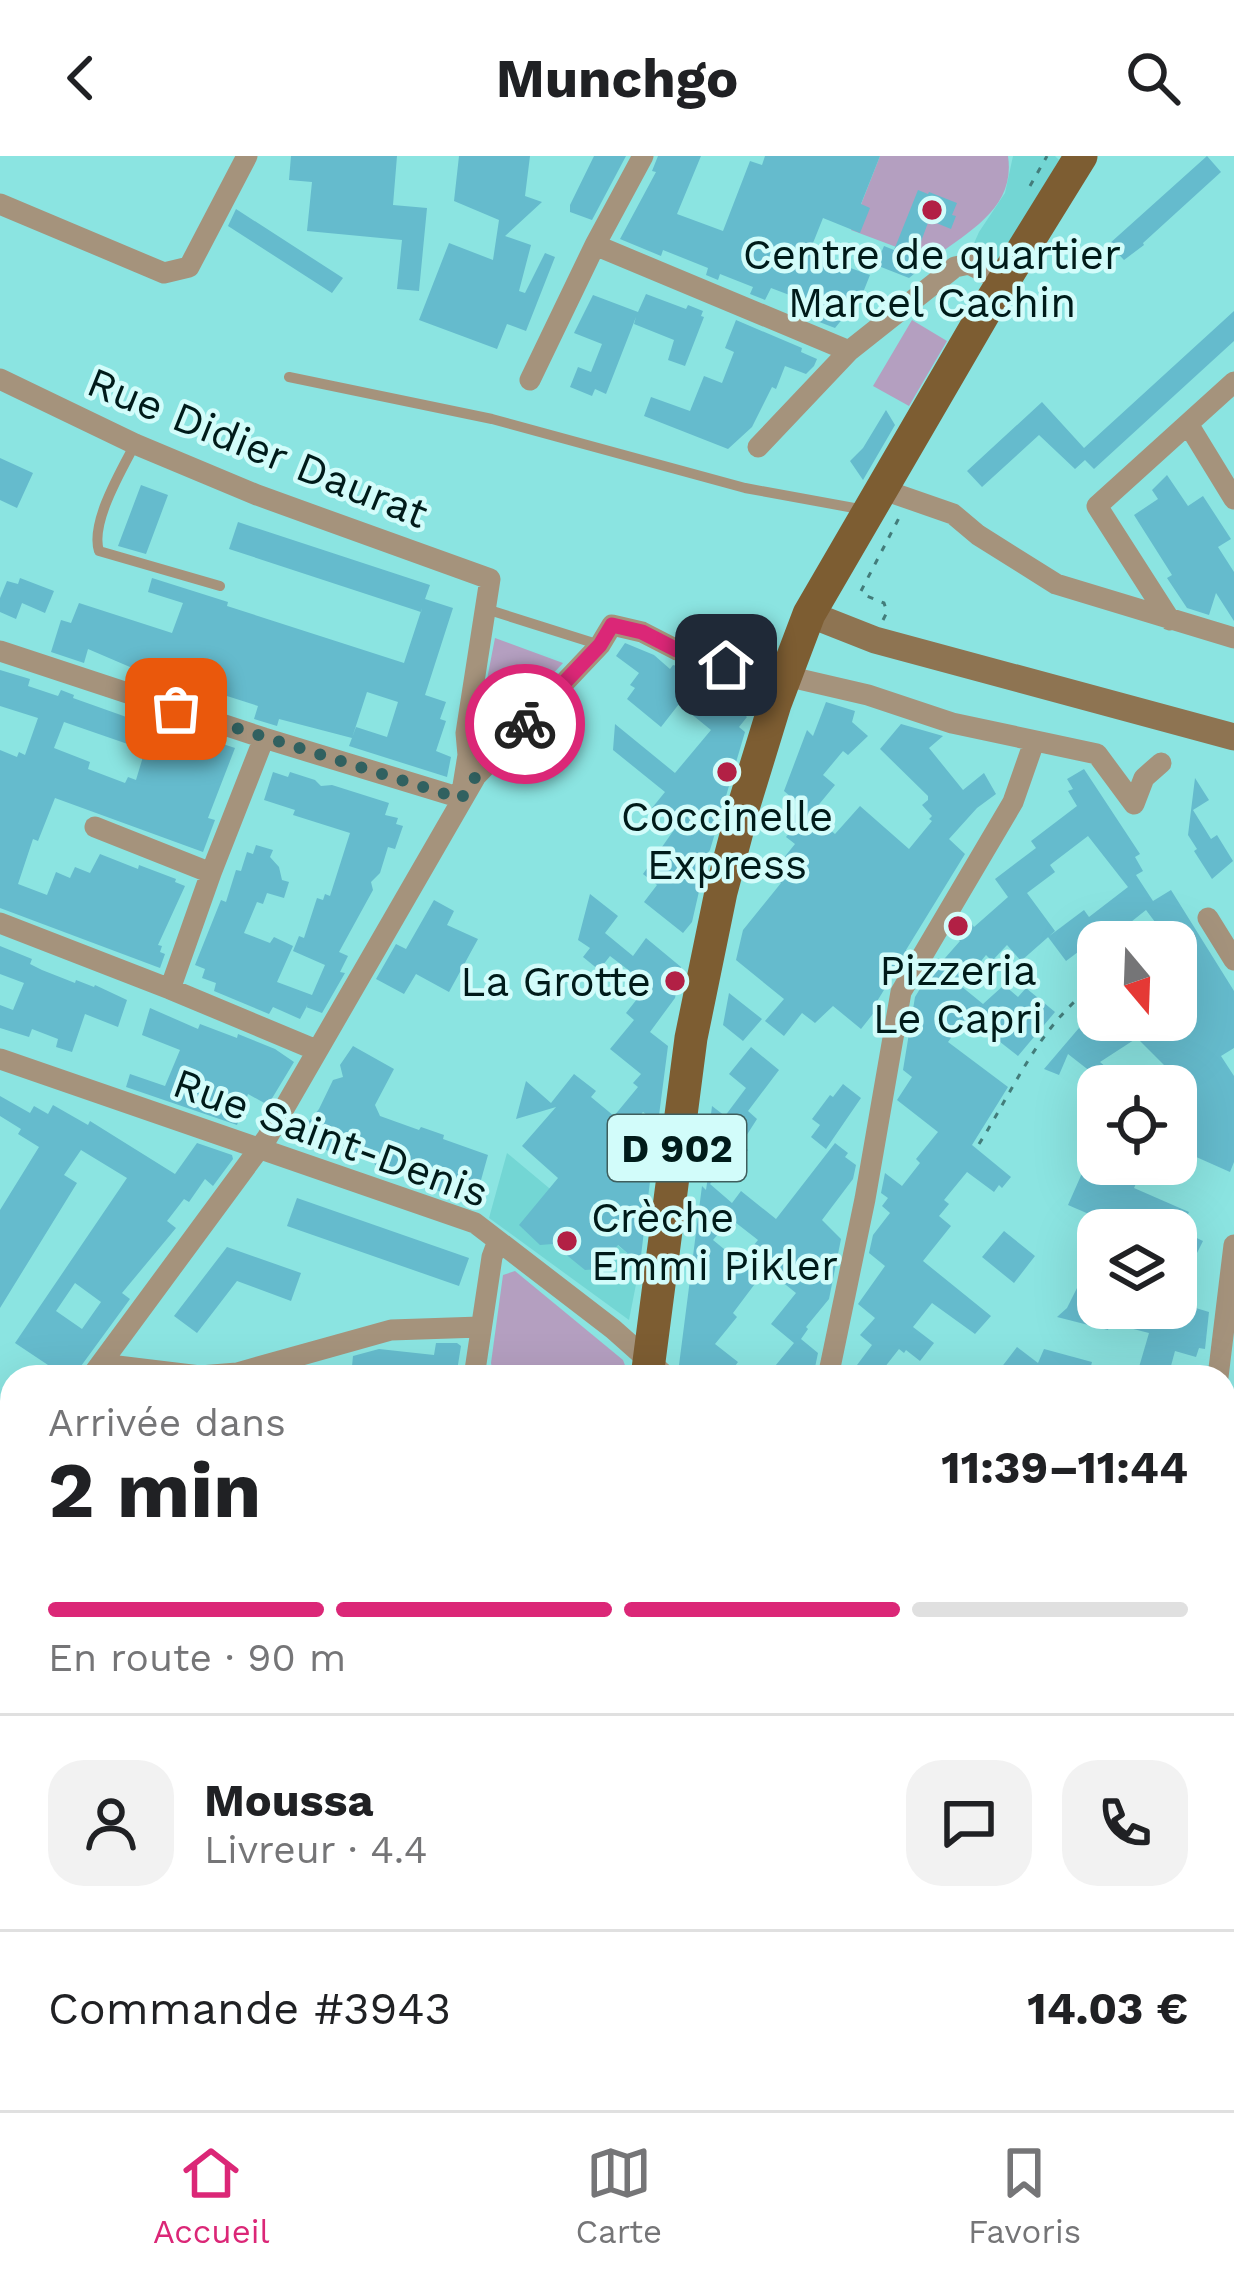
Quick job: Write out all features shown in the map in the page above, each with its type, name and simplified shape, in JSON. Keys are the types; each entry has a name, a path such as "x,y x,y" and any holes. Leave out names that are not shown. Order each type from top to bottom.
{"main road":[{"name":"D 902","path":"655,1365 691,1038 744,805 786,676 809,614 886,499 1003,282 1081,156"}],"street":[{"path":"0,204 164,273 189,267 247,156"},
{"path":"530,380 643,156"},
{"path":"595,245 848,351"},
{"path":"758,447 848,351 955,267 968,265 1003,282"},
{"name":"Rue Didier Daurat","path":"0,380 257,495 490,579 486,609"},
{"path":"1170,620 1097,506 1234,382"},
{"path":"1188,424 1234,499"},
{"path":"886,499 953,514 1056,584 1234,638"},
{"path":"461,799 468,755 466,733 486,609"},
{"path":"809,614 875,640 1234,737"},
{"path":"100,1365 259,1150 476,776 600,645 612,625 726,665"},
{"path":"0,651 461,799"},
{"path":"786,676 868,695 952,723 1096,754 1134,804 1144,778 1161,763"},
{"path":"170,989 264,738"},
{"path":"830,1365 901,992 1013,802 1034,742"},
{"path":"94,826 212,873"},
{"path":"1208,918 1234,960"},
{"path":"0,923 316,1050"},
{"name":"Rue Saint-Denis","path":"0,1059 475,1223 613,1329 647,1365"},
{"path":"475,1365 498,1241"},
{"path":"1219,1365 1234,1245"},
{"path":"270,1365 391,1330 480,1327"}],"lane":[{"path":"289,377 492,419 745,488 886,499"},
{"path":"135,444 95,536 99,551 220,586"},
{"path":"486,609 600,645"}],"path":[{"path":"875,640 887,612 884,603 862,591 886,499"},
{"path":"979,1144 1052,1024 1077,997"}],"shaded area":[{"path":"880,156 1008,156 1008,175 997,205 931,260 851,230"},
{"path":"1013,156 1055,156 1059,160 1000,260 989,260 971,250 1005,193"},
{"path":"912,320 947,341 909,406 873,386"},
{"path":"495,638 563,663 496,735 478,726"},
{"name":"Crèche Emmi Pikler","path":"507,1153 640,1264 629,1320 489,1218"},
{"path":"515,1271 625,1365 491,1365 503,1275"}],"building":[{"path":"291,156 397,156 393,205 427,208 419,291 397,289 402,240 307,231 312,182 289,180"},
{"path":"459,156 530,156 525,196 542,202 505,236 531,245 519,291 525,293 545,253 555,257 526,331 507,324 497,349 419,320 449,243 493,260 499,220 454,201"},
{"path":"594,156 626,156 592,220 570,212 570,205"},
{"path":"658,156 701,156 677,214 723,231 750,161 762,165 765,156 880,156 861,204 870,208 860,233 823,218 811,248 830,256 828,260 870,275 862,295 835,328 814,320 821,306 793,293 771,288 765,300 750,294 753,287 720,274 718,280 706,275 708,268 620,239 656,172 652,171"},
{"path":"1207,156 1221,172 1124,260 1109,244"},
{"path":"918,190 957,203 952,215 956,216 951,229 929,220 916,255 931,260 909,278 876,265 884,246 894,250"},
{"path":"236,209 343,278 332,293 228,226"},
{"path":"646,294 703,311 685,366 668,360 674,340 634,324 636,317 606,394 595,389 592,396 570,387 578,367 591,372 602,344 574,333 593,295 638,312"},
{"path":"1234,311 1234,341 1094,469 1085,460 1075,469 1039,435 982,487 967,471 1042,402 1084,448"},
{"path":"736,320 802,348 801,352 817,359 814,366 806,374 785,366 752,427 728,449 644,416 651,397 690,411 704,376 722,383 734,352 725,348"},
{"path":"886,410 895,425 863,480 850,461"},
{"path":"0,458 33,473 17,508 0,500"},
{"path":"1167,475 1188,506 1203,496 1231,539 1218,547 1234,572 1234,621 1216,593 1209,615 1187,608 1134,515 1158,499 1152,490"},
{"path":"141,485 168,495 146,554 118,546"},
{"path":"238,522 430,585 425,599 453,608 425,695 446,702 440,719 446,721 436,751 451,757 447,777 349,746 352,738 279,719 277,726 254,719 258,706 227,696 223,707 157,682 156,686 134,678 137,670 88,649 84,663 51,652 61,620 71,623 79,603 172,633 183,603 148,592 152,578 404,663 421,612 229,549","holes":["367,692 398,702 387,737 356,727 352,737"]},
{"path":"20,578 54,591 45,613 22,603 16,619 0,612 7,581 18,584"},
{"path":"625,643 654,655 670,669 673,665 695,671 747,717 739,727 745,732 710,850 689,878 700,887 692,922 683,933 644,902 657,885 643,874 676,827 652,808 665,792 613,750 615,724 675,773 711,730 679,704 661,727 627,699 639,673 616,656"},
{"path":"0,670 30,679 28,686 58,696 61,690 177,735 235,748 208,818 215,820 203,852 55,798 38,841 33,839 18,884 47,895 56,872 70,878 75,867 90,873 100,854 185,886 158,945 165,954 160,968 0,908 0,750 25,755 38,718 0,706","holes":["64,722 145,750 136,780 128,777 125,783 88,769 90,762 54,748"]},
{"path":"826,702 855,711 852,722 868,736 848,755 843,751 823,775 835,785 811,814 784,791 807,730 813,736"},
{"path":"901,724 943,736 929,748 963,790 984,773 996,794 949,839 965,854 861,1029 833,1006 815,1023 802,1013 784,1036 765,1021 784,999 736,960 743,930 781,883 770,875 795,844 786,837 790,832 784,827 802,806 835,834 860,806 909,849 932,821 922,805 928,796 880,749"},
{"path":"1084,769 1140,854 1135,857 1143,871 1136,875 1153,901 1171,890 1190,921 1154,921 1146,910 1132,921 1077,921 1077,953 1066,961 1048,937 1021,961 1007,945 992,961 986,955 961,986 983,1004 1004,985 1018,997 1026,988 1055,1012 1018,1056 967,1016 948,1042 1008,1087 972,1145 1011,1177 994,1192 967,1172 944,1200 949,1204 939,1216 951,1226 923,1261 991,1316 975,1334 932,1303 913,1327 934,1343 920,1361 899,1349 886,1365 857,1365 872,1345 860,1335 875,1318 858,1304 885,1266 869,1253 873,1235 890,1213 882,1206 888,1198 881,1193 885,1173 902,1186 938,1132 897,1100 912,1077 903,1070 915,997 935,964 960,941 957,939 971,923 974,927 1008,897 995,879 1036,848 1031,841 1077,806 1067,779","holes":["1088,836 1128,887 1089,917 1084,910 1049,936 1055,931 1027,893 1055,872 1050,865"]},
{"path":"273,772 288,777 290,772 321,786 332,785 389,803 385,815 398,818 396,824 403,826 395,849 388,847 380,873 371,882 373,890 339,952 348,956 340,972 345,973 322,1013 306,1007 300,1019 273,1007 269,1014 214,991 216,983 202,978 205,969 195,965 236,870 241,871 247,852 253,854 256,845 273,850 270,857 282,880 289,882 284,898 267,893 263,904 257,902 244,933 270,943 274,937 293,946 277,982 312,995 325,965 293,951 299,936 304,938 317,898 330,896 350,833 293,815 295,810 264,800"},
{"path":"1195,778 1209,800 1193,810 1211,839 1217,835 1233,861 1212,879 1188,835"},
{"path":"590,894 618,916 605,933 633,956 646,938 681,967 675,998 650,1032 668,1046 658,1123 643,1112 624,1135 632,1142 625,1151 651,1173 640,1264 618,1245 598,1269 585,1270 553,1244 540,1245 519,1225 558,1178 522,1146 556,1107 516,1119 526,1081 551,1103 574,1074 596,1091 591,1097 614,1116 638,1087 633,1083 641,1074 610,1049 634,1020 626,1013 648,985 610,956 599,970 583,957 590,948 578,940"},
{"path":"434,900 454,911 447,925 478,939 449,992 416,974 404,994 376,979 396,944 406,949"},
{"path":"1197,932 1234,991 1234,1048 1221,1056 1234,1076 1230,1172 1197,1157 1197,1065 1164,1065 1140,1041 1197,1041"},
{"path":"0,946 32,959 30,964 42,970 127,1000 118,1027 85,1014 72,1052 56,1047 58,1039 32,1029 29,1037 0,1028 0,1005 13,1010 24,983 0,974"},
{"path":"729,993 762,1019 743,1041 723,1025"},
{"path":"150,1008 198,1029 200,1024 237,1038 238,1034 294,1062 268,1105 248,1094 237,1125 126,1087 130,1074 165,1086 180,1050 142,1035"},
{"path":"1077,1030 1077,1041 1132,1041 1100,1062 1103,1065 1082,1065 1068,1054 1059,1075 1044,1069"},
{"path":"353,1046 394,1069 375,1105 380,1116 444,1135 443,1139 488,1155 476,1198 438,1191 430,1182 390,1173 371,1160 342,1150 330,1152 311,1142 309,1121 333,1080 343,1077 340,1065"},
{"path":"751,1047 779,1070 748,1111 757,1119 741,1144 748,1150 735,1166 728,1160 710,1184 732,1203 741,1191 776,1219 835,1143 856,1165 853,1179 822,1220 841,1239 829,1299 801,1339 818,1353 816,1365 776,1365 794,1343 771,1324 796,1293 766,1269 715,1344 738,1362 736,1365 679,1365 702,1186 706,1190 714,1135 709,1131 712,1106 725,1116 746,1088 729,1074","holes":["731,1219 758,1240 740,1262 713,1240"]},
{"path":"843,1084 861,1098 826,1149 811,1137 820,1125 812,1119"},
{"path":"0,1096 30,1113 34,1106 48,1114 53,1105 88,1125 90,1121 175,1174 197,1143 232,1155 213,1186 205,1179 167,1221 176,1228 122,1293 130,1299 82,1365 48,1365 15,1343 127,1178 81,1150 64,1175 77,1183 0,1308 0,1210 39,1147 18,1134 21,1129 0,1116","holes":["75,1283 101,1302 82,1329 56,1311"]},
{"path":"1077,1185 1135,1185 1182,1209 1077,1209 1068,1205"},
{"path":"297,1198 469,1258 459,1286 287,1226"},
{"path":"1004,1231 1035,1256 1014,1283 982,1257"},
{"path":"227,1247 301,1273 291,1301 237,1281 197,1333 174,1316"},
{"path":"1077,1288 1077,1322 1057,1317 1067,1308"},
{"path":"1197,1308 1209,1312 1205,1349 1199,1348 1196,1357 1175,1351 1171,1365 1140,1365 1149,1333 1133,1329 1197,1329"},
{"path":"436,1343 461,1346 458,1365 352,1365 353,1356 379,1349 434,1355"},
{"path":"1017,1347 1038,1363 1044,1349 1092,1362 1091,1365 1003,1365"}],"way so far":[{"path":"176,709 461,799 525,724"}],"place":[{"name":"Centre de quartier Marcel Cachin","path":"932,210"},
{"name":"Coccinelle Express","path":"727,772"},
{"name":"Pizzeria Le Capri","path":"958,926"},
{"name":"La Grotte","path":"675,981"},
{"name":"Crèche Emmi Pikler","path":"567,1241"}],"route":[{"path":"525,724 600,645 612,625 726,665"}]}
